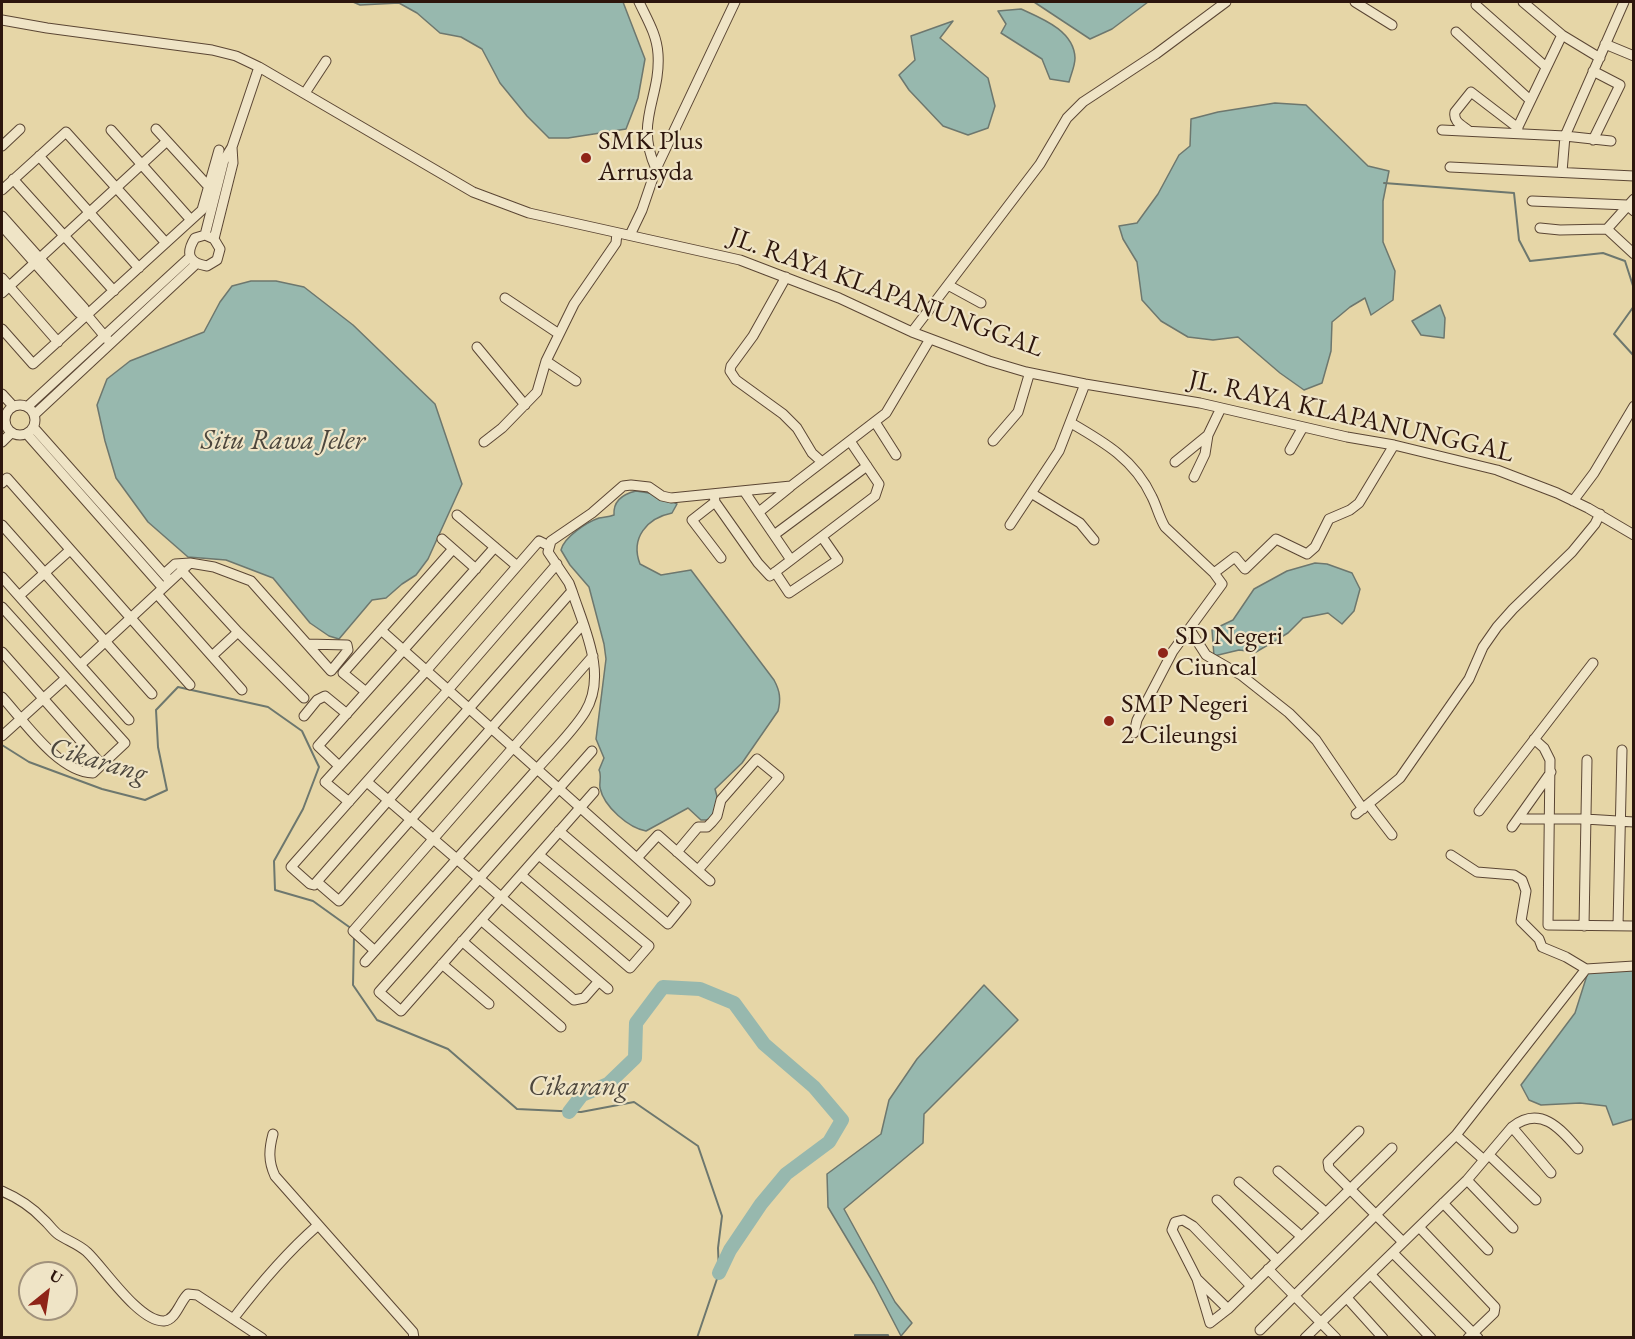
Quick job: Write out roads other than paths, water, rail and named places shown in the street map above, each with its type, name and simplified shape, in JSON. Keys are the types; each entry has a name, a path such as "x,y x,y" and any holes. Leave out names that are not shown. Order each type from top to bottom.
{"street":[{"path":"639,2 656,40 658,55 646,129 647,145 656,168"},
{"path":"630,235 642,210 656,168 735,2"},
{"path":"912,332 1040,164 1067,118 1083,102 1156,54 1227,2"},
{"path":"1355,2 1392,25"},
{"path":"1523,2 1562,35 1600,58"},
{"path":"1562,172 1565,136 1624,2"},
{"path":"1476,4 1546,67"},
{"name":"JL. RAYA KLAPANUNGGAL","path":"2,20 212,50 236,56 305,93 455,182 488,199 529,213 740,260 839,298 912,332 1026,372 1221,408 1394,445 1497,470 1573,501 1634,535"},
{"path":"1456,32 1530,100"},
{"path":"1517,131 1562,35"},
{"path":"1605,44 1634,56"},
{"path":"305,93 326,61"},
{"path":"209,237 233,163 232,147 259,67"},
{"path":"1593,71 1620,85 1593,140"},
{"path":"1469,131 1455,120 1454,116 1471,92 1517,131"},
{"path":"2,146 20,129"},
{"path":"156,129 209,187"},
{"path":"111,130 191,220"},
{"path":"1442,130 1517,131 1611,141"},
{"path":"2,190 66,132 166,243"},
{"path":"5,289 167,141"},
{"path":"2,329 33,364 202,210 219,150"},
{"path":"39,156 139,268"},
{"path":"1450,167 1634,176"},
{"path":"13,180 114,291"},
{"path":"1532,201 1632,205"},
{"path":"1540,228 1607,229 1632,205"},
{"path":"2,216 37,260"},
{"path":"2,226 84,308 108,340"},
{"path":"1607,229 1634,254"},
{"path":"484,442 502,428 540,387 546,361 558,334 574,304 616,243 617,232"},
{"path":"209,237 220,249 217,260 207,266 193,260 189,247 195,238 209,237"},
{"path":"30,431 34,415 108,340 193,260"},
{"path":"2,278 5,289 58,342"},
{"path":"786,278 730,371 736,380 783,414 797,428 812,453 822,462"},
{"path":"948,285 981,303"},
{"path":"505,298 558,334"},
{"path":"759,512 886,413 930,339"},
{"path":"27,407 108,340"},
{"path":"477,347 525,405"},
{"path":"546,361 576,381"},
{"path":"993,441 1018,412 1029,375 1026,372"},
{"path":"1010,525 1059,451 1085,384"},
{"path":"2,394 7,409 6,431 2,442"},
{"path":"7,409 20,405 27,407 34,415"},
{"path":"1573,501 1594,473 1634,406"},
{"path":"1194,477 1204,454 1208,435 1221,408"},
{"path":"875,422 896,455"},
{"path":"1071,423 1121,454 1144,483 1165,527 1214,573 1222,586 1190,630 1180,639 1137,720 1134,733"},
{"path":"1290,450 1304,427"},
{"path":"6,431 19,435 30,431"},
{"path":"30,431 150,565 212,656 242,690"},
{"path":"1175,462 1208,435"},
{"path":"715,498 758,563 770,576 875,496 879,484 850,441"},
{"path":"1214,573 1235,557 1245,569 1276,539 1307,554 1315,547 1329,519 1350,510 1359,503 1394,445"},
{"path":"774,535 867,466"},
{"path":"2,483 7,478 190,685"},
{"path":"365,962 585,712 593,686 593,656 572,591 548,552 551,541 592,513 623,486 649,487 662,496 671,498 715,498 744,491 791,486"},
{"path":"744,491 791,560"},
{"path":"1031,493 1080,523 1094,540"},
{"path":"715,498 692,520 721,558"},
{"path":"1363,809 1400,778 1469,679 1483,647 1497,627 1572,552 1595,524 1600,514"},
{"path":"457,515 518,566"},
{"path":"2,525 152,694"},
{"path":"775,572 789,594 838,560 822,537"},
{"path":"442,539 476,569"},
{"path":"349,802 325,782 538,541 549,546"},
{"path":"339,766 318,746 495,547"},
{"path":"366,692 344,673 453,549"},
{"path":"19,596 70,550"},
{"path":"164,584 175,564 190,563 214,567 251,581 307,644"},
{"path":"80,665 164,584 190,563"},
{"path":"557,564 291,867 309,884 314,885 572,591"},
{"path":"182,571 238,632 304,698"},
{"path":"2,576 129,720"},
{"path":"2,697 58,759 86,773 93,773 125,743 3,611"},
{"path":"317,882 339,901 583,624"},
{"path":"381,630 687,902 668,924 559,831"},
{"path":"1190,630 1206,655 1241,675 1289,713 1316,740 1363,809 1392,835"},
{"path":"212,656 238,632"},
{"path":"2,652 102,765"},
{"path":"375,951 353,931 593,656"},
{"path":"1479,811 1593,663"},
{"path":"2,735 66,678"},
{"path":"304,716 317,700 325,696 347,714"},
{"path":"1534,739 1549,754 1551,772 1548,926 1634,926"},
{"path":"1618,926 1622,750"},
{"path":"592,751 379,992 401,1011 594,792"},
{"path":"676,852 698,827 707,826 712,822 717,816 721,800 757,759 779,777 698,870"},
{"path":"1584,926 1587,760"},
{"path":"1512,827 1551,772"},
{"path":"367,782 608,989"},
{"path":"1523,819 1634,822"},
{"path":"637,858 658,835 710,881"},
{"path":"521,875 630,968 649,946 539,855"},
{"path":"1451,855 1477,872 1506,874 1522,880 1526,891 1521,921 1539,939 1542,947 1586,969 1634,966"},
{"path":"481,920 574,1000 584,998 599,981"},
{"path":"462,941 561,1027"},
{"path":"442,964 489,1004"},
{"path":"1260,1330 1456,1135 1586,969"},
{"path":"1305,1338 1467,1180 1512,1127 1520,1121 1545,1120 1559,1128 1578,1149"},
{"path":"1512,1127 1551,1173"},
{"path":"1359,1131 1331,1159 1328,1165 1403,1242"},
{"path":"273,1134 270,1146 272,1170 317,1226 413,1332 414,1338"},
{"path":"1456,1135 1487,1157 1536,1200"},
{"path":"1251,1286 1188,1222 1178,1220 1172,1225 1172,1230 1197,1278 1210,1323 1228,1309 1392,1148"},
{"path":"1278,1171 1325,1212"},
{"path":"1467,1180 1513,1228"},
{"path":"1239,1182 1301,1236"},
{"path":"2,1191 26,1203 59,1235 80,1246 132,1302 149,1316 168,1320 184,1298 192,1294 197,1295 262,1338"},
{"path":"1217,1200 1277,1260"},
{"path":"1443,1203 1488,1250"},
{"path":"233,1319 264,1278 293,1247 317,1226"},
{"path":"1393,1253 1473,1336 1494,1313 1495,1307 1419,1227"},
{"path":"1268,1269 1336,1338"},
{"path":"1371,1275 1431,1338"},
{"path":"1197,1278 1228,1309"},
{"path":"1347,1298 1383,1338"}],"water":[{"path":"353,2 623,2 645,59 638,98 626,129 568,138 549,138 500,83 482,49 461,37 440,33 417,13 399,3 360,5"},
{"path":"1034,2 1148,2 1112,29 1090,39"},
{"path":"1021,9 1056,27 1069,40 1075,58 1069,82 1050,79 1042,59 1001,33 1006,24 998,11"},
{"path":"953,21 940,38 988,78 995,106 988,128 968,135 943,126 909,90 899,75 915,60 911,36"},
{"path":"1275,103 1306,105 1368,166 1389,171 1383,201 1383,242 1395,271 1393,300 1371,315 1365,298 1332,322 1331,351 1322,383 1304,390 1238,337 1213,340 1188,337 1161,321 1142,300 1137,262 1123,239 1119,226 1137,223 1158,194 1179,155 1190,146 1191,119 1218,112"},
{"name":"Situ Rawa Jeler","path":"251,281 276,281 304,287 353,325 435,404 462,484 428,559 416,575 386,598 372,600 339,639 329,636 310,623 273,578 226,560 188,557 148,522 116,478 105,441 97,405 107,379 130,361 204,332 220,302 232,286"},
{"path":"1440,305 1445,318 1444,338 1421,335 1412,321"},
{"path":"636,491 662,495 677,504 672,513 655,519 643,531 637,546 640,564 661,575 691,570 774,680 780,699 778,711 742,763 715,789 719,804 709,820 701,820 688,808 646,831 632,826 618,816 602,795 599,770 604,758 596,739 606,659 604,644 589,587 570,565 561,550 567,540 582,526 599,518 614,515 617,502 627,494"},
{"path":"1315,563 1327,564 1352,573 1360,589 1354,611 1342,624 1328,613 1303,618 1288,633 1256,652 1239,650 1214,656 1212,630 1233,620 1254,589 1287,571"},
{"path":"1633,967 1633,1119 1613,1125 1606,1106 1580,1103 1541,1105 1529,1100 1521,1085 1575,1013 1589,969"},
{"path":"984,985 1018,1020 924,1114 923,1143 844,1209 895,1302 912,1323 901,1336 874,1284 828,1207 827,1174 881,1134 889,1100 917,1059"}],"waterway":[{"path":"1384,183 1514,193 1519,240 1530,261 1603,253 1625,261 1634,289"},
{"path":"1634,306 1614,334 1634,356"},
{"name":"Cikarang","path":"2,745 29,762 102,789 145,800 167,790 158,747 156,710 178,687 268,707 302,731 319,767 303,809 274,861 275,890 313,901 352,929"},
{"name":"Cikarang","path":"354,936 353,985 377,1020 448,1049 517,1109 581,1112 634,1102 698,1146 722,1216 718,1248 719,1273 697,1338"},
{"path":"569,1112 582,1095 608,1084 635,1058 636,1023 663,987 700,989 734,1003 764,1044 814,1087 842,1120 829,1142 786,1174 761,1204 730,1250 719,1273"},
{"name":"Cikarang","path":"855,1338 855,1335 888,1335 889,1338"}],"place":[{"name":"SMK Plus Arrusyda","path":"586,158"},
{"name":"SD Negeri Ciuncal","path":"1163,653"},
{"name":"SMP Negeri 2 Cileungsi","path":"1109,721"}]}
